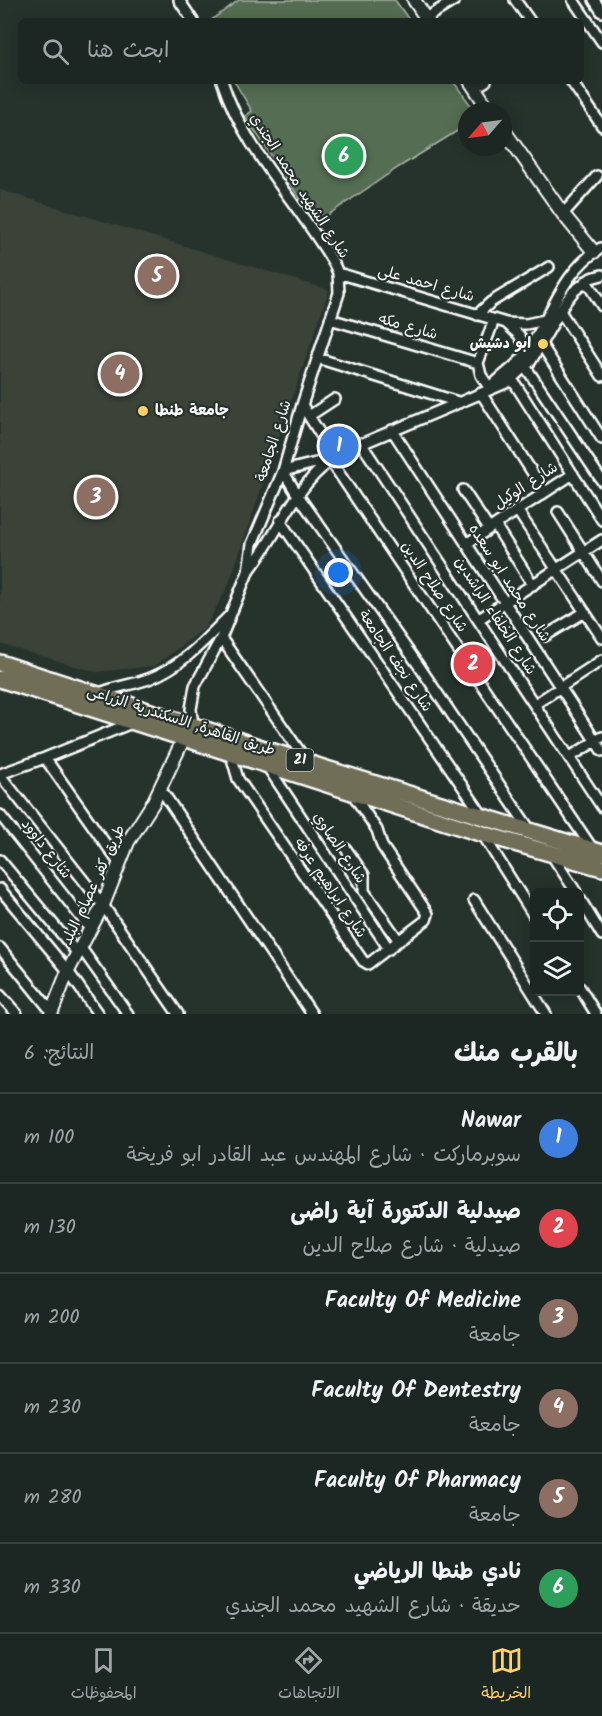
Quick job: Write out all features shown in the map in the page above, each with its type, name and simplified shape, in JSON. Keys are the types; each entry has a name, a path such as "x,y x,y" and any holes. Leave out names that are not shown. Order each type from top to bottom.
{"highway":[{"name":"طريق القاهرة, الاسكندرية الزراعى","path":"0,663 98,694 234,753 265,764 483,834 602,868"},
{"name":"طريق القاهرة, الاسكندرية الزراعى","path":"0,679 134,722 189,732 308,763 598,852"}],"street":[{"path":"180,0 191,18"},
{"path":"414,0 426,18"},
{"path":"428,18 455,0"},
{"path":"515,0 528,18"},
{"path":"573,0 602,42"},
{"path":"594,0 602,12"},
{"name":"شارع الشهيد محمد الجندي","path":"223,84 240,126 329,255 338,273"},
{"path":"573,84 602,126"},
{"path":"472,85 484,102"},
{"path":"512,142 563,214 597,253"},
{"path":"563,214 597,176"},
{"path":"597,253 586,266 590,271 601,275"},
{"path":"485,391 518,364 528,351 566,284 597,253"},
{"path":"477,315 491,302 549,267"},
{"name":"شارع احمد على","path":"338,273 506,323 525,324 545,320"},
{"name":"شارع الجامعة","path":"189,732 192,694 221,638 248,572 252,544 283,471 339,293 338,273"},
{"path":"531,832 283,471 332,458 361,443 498,387 512,379 525,366 574,291 586,281 601,275"},
{"path":"586,281 602,306"},
{"path":"566,284 573,284 574,291"},
{"path":"560,311 602,376"},
{"name":"شارع مكه","path":"330,319 478,363"},
{"path":"494,320 478,363 485,391 545,492"},
{"path":"506,323 519,335 528,351"},
{"path":"540,344 602,439"},
{"path":"317,358 458,402"},
{"path":"525,366 602,481"},
{"path":"512,379 602,520"},
{"path":"309,416 335,399"},
{"name":"شارع صلاح الدين","path":"302,405 332,458 598,852"},
{"name":"شارع محمد ابو سعده","path":"392,430 560,688 599,739 602,751"},
{"name":"شارع الخلفاء الراشدين","path":"361,443 602,807"},
{"path":"248,572 297,494 332,458"},
{"name":"شارع الوكيل","path":"466,544 573,474"},
{"path":"463,490 533,585"},
{"path":"517,510 602,638"},
{"path":"558,512 602,581"},
{"name":"شارع نجف الجامعة","path":"280,521 484,818"},
{"path":"479,619 602,540"},
{"path":"545,636 585,612"},
{"name":"شارع الجامعة","path":"98,694 121,685 149,679 166,671 199,647 230,616"},
{"path":"221,638 308,763"},
{"path":"535,704 600,664"},
{"path":"134,722 45,758 1,771 104,905 177,1014"},
{"name":"طريق كفر عصام البلد","path":"51,1013 68,971 104,905 128,842 147,813 189,732"},
{"path":"570,757 599,739"},
{"name":"شارع ابراهيم عرفه","path":"234,753 233,762 238,779 363,962 371,963 428,917 427,911 382,846 377,830 351,791"},
{"path":"45,758 119,863"},
{"name":"شارع الصاوي","path":"265,764 388,949"},
{"path":"160,788 312,1014"},
{"name":"شارع داوود","path":"0,815 91,930"},
{"path":"483,834 530,910"},
{"path":"346,849 363,875 364,891 399,941"},
{"path":"551,854 573,888"},
{"path":"0,860 79,951 128,1014"},
{"path":"0,889 68,971 98,1014"},
{"path":"474,900 546,1014"},
{"path":"584,907 602,935"},
{"path":"0,949 51,1013"},
{"path":"0,995 17,1014"},
{"path":"584,996 596,1014"}],"shaded area":[{"name":"جامعة طنطا","path":"0,190 329,290 228,586 205,628 154,666 96,672 0,644"}],"green space":[{"path":"239,0 395,0 408,18 214,18"},
{"path":"236,84 455,84 468,102 458,102 458,131 316,223 245,116 252,111"}],"place":[{"name":"نادي طنطا الرياضي","path":"344,156"},
{"name":"Faculty Of Pharmacy","path":"157,276"},
{"name":"ابو دشيش","path":"543,344"},
{"name":"Faculty Of Dentestry","path":"120,374"},
{"name":"جامعة طنطا","path":"143,411"},
{"name":"Nawar","path":"339,446"},
{"name":"Faculty Of Medicine","path":"96,497"},
{"name":"صيدلية الدكتورة آية راضى","path":"473,664"}]}
